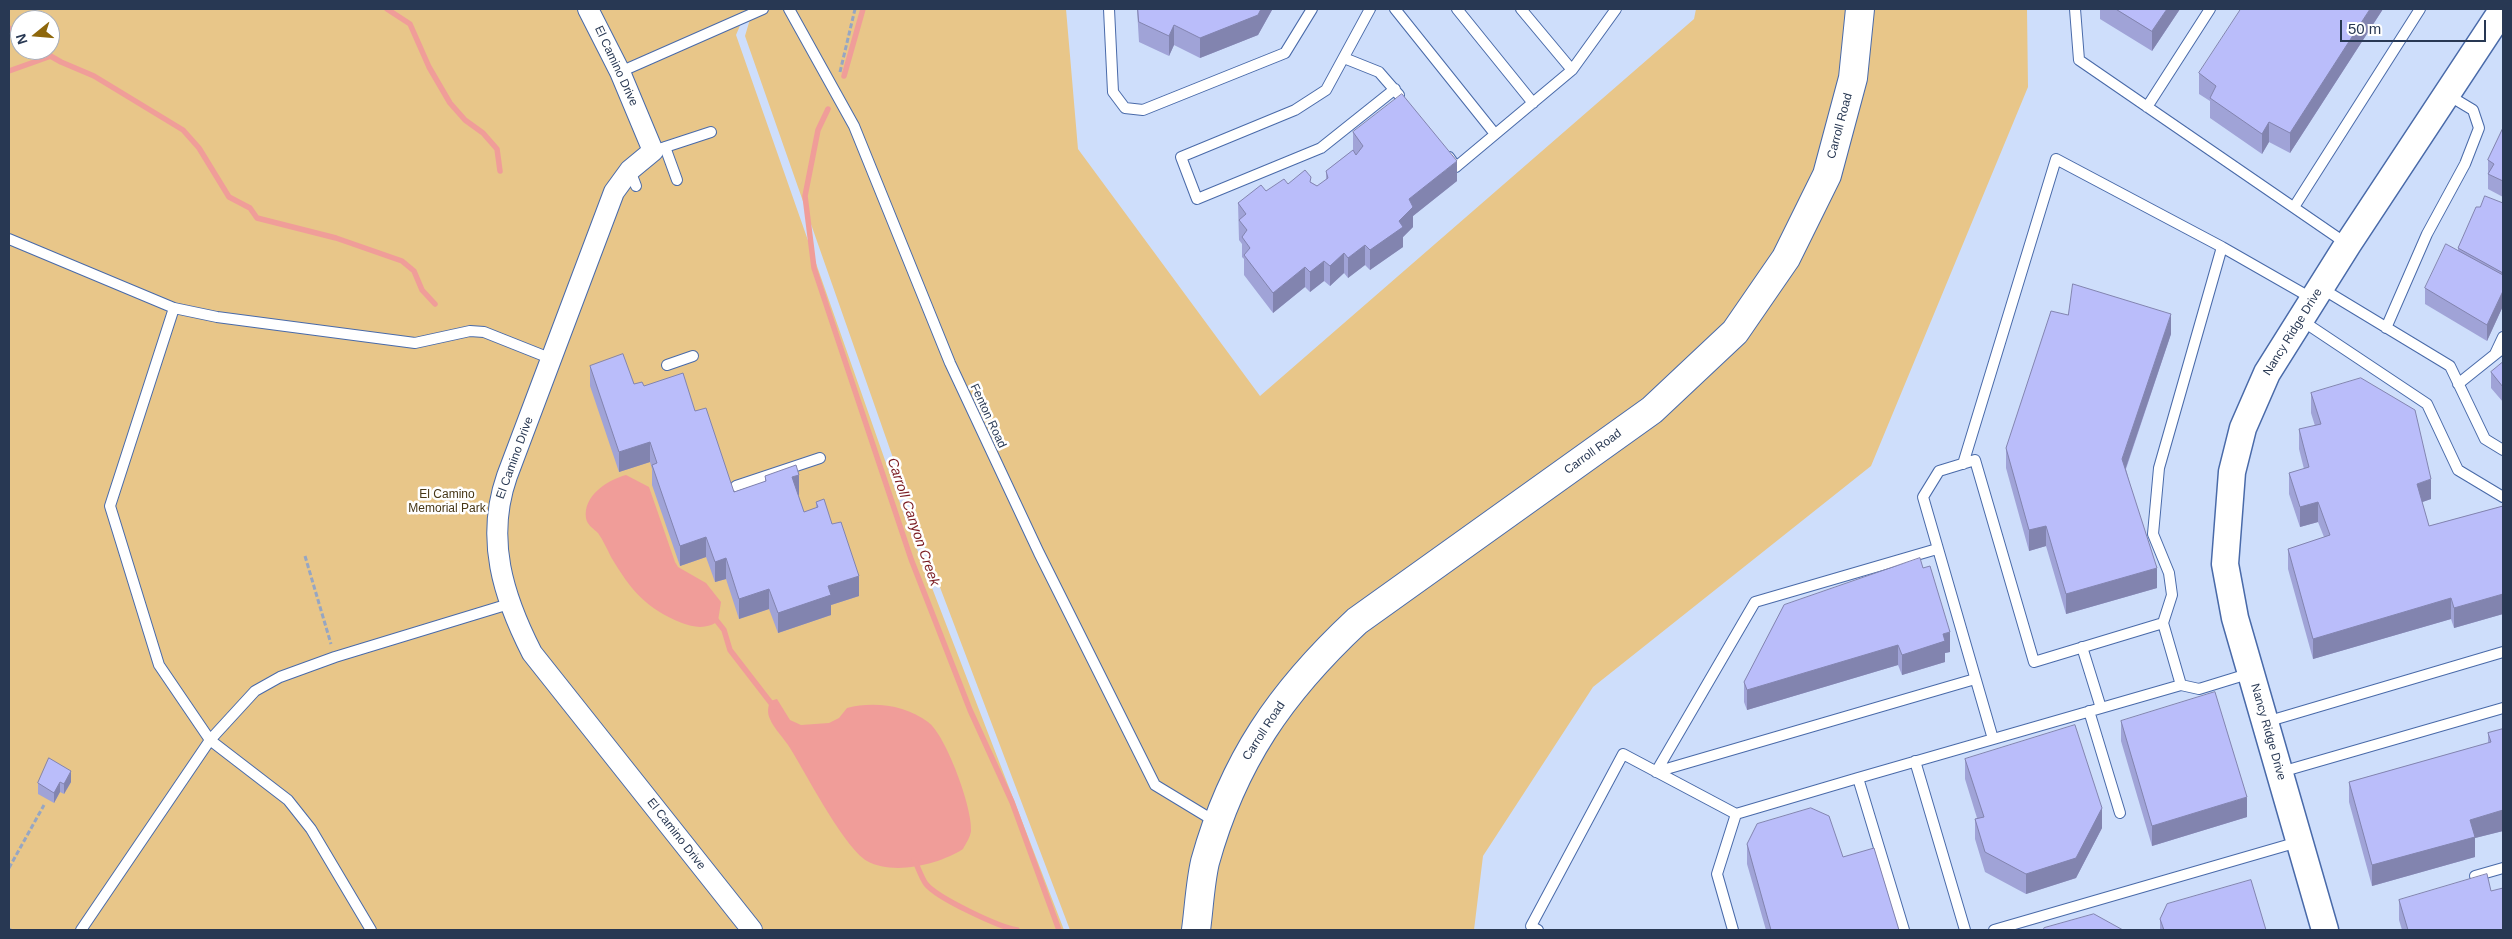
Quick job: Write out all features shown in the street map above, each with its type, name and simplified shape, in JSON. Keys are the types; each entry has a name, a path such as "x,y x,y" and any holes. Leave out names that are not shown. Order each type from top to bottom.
{"main road":[{"name":"Carroll Road","path":"1196,930 1205,864 1208,817 1230,788 1273,712 1324,652 1357,621 1652,410 1735,332 1786,258 1827,175 1853,78 1860,9"}],"street":[{"name":"El Camino Drive","path":"588,9 659,149 633,178 614,192 499,497 497,519 498,551 509,604 532,653 752,930"},
{"name":"Nancy Ridge Drive","path":"2325,930 2235,618 2225,564 2232,472 2242,428 2267,373 2348,244 2503,9"}],"lane":[{"path":"620,72 763,9"},
{"name":"Fenton Road","path":"790,9 854,126 950,363 1039,553 1155,784 1208,817"},
{"path":"1109,9 1113,92 1125,108 1143,110 1285,53 1312,9"},
{"path":"1370,9 1326,90 1295,110 1181,157 1197,199 1321,148 1395,89"},
{"path":"1395,9 1494,134"},
{"path":"1456,9 1533,103"},
{"path":"1521,9 1572,70"},
{"path":"1444,151 1456,167 1572,70 1616,9"},
{"path":"2075,9 2078,60 2348,244"},
{"path":"2147,107 2210,9"},
{"path":"2294,207 2420,9"},
{"path":"1344,58 1380,72 1407,105"},
{"path":"2386,328 2427,234 2465,164 2479,128 2473,110 2447,95"},
{"path":"677,180 659,149 711,132"},
{"path":"1963,464 2056,159 2222,247 2311,302 2427,404 2458,470 2503,496"},
{"path":"9,239 174,308 217,317 414,343 470,330 484,332 552,359"},
{"path":"2181,685 2163,623 2172,595 2169,572 2153,534 2160,468 2222,247"},
{"path":"2311,302 2386,328 2450,366 2485,439 2503,450"},
{"path":"174,308 110,506 159,664 210,740 288,800 311,829 372,930"},
{"path":"2458,384 2499,351 2503,337"},
{"path":"667,365 693,356"},
{"path":"736,486 820,458"},
{"path":"1993,739 1923,497 1939,471 1975,460 2034,662 2163,623"},
{"path":"1656,772 1755,602 1937,549"},
{"path":"81,930 210,740 255,691 280,677 335,657 509,604"},
{"path":"2082,648 2101,708"},
{"path":"2265,722 2503,652"},
{"path":"1538,930 1531,926 1623,754 1736,814 2181,685 2199,689 2251,673"},
{"path":"1656,772 1975,679"},
{"path":"2279,772 2503,708"},
{"path":"2089,711 2120,813"},
{"path":"1915,761 1965,930"},
{"path":"1858,778 1904,930"},
{"path":"1733,930 1717,874 1736,814"},
{"path":"1994,930 2299,842"},
{"path":"2475,876 2503,868"}],"path":[{"path":"836,92 855,9"},
{"path":"305,556 335,657"},
{"path":"9,868 44,805"}],"green space":[{"name":"El Camino Memorial Park","path":"9,9 747,9 736,35 907,523 1064,930 9,930"},
{"path":"753,9 1066,9 1078,149 1260,396 1694,19 1696,9 2027,9 2028,87 1871,466 1593,687 1483,856 1474,930 1070,930 919,532 745,36"}],"shaded area":[{"path":"626,475 649,487 678,567 706,583 721,602 718,621 714,624 701,627 687,625 658,611 640,597 625,579 598,533 588,523 586,510 592,496 604,485"},
{"path":"777,699 790,720 801,725 829,723 839,718 847,708 868,705 900,708 928,722 943,741 957,773 968,807 971,831 963,849 930,863 903,868 890,868 878,865 867,861 857,853 837,826 790,748 772,723 768,710 770,701"}],"building":[{"path":"1138,9 1261,9 1258,15 1200,38 1174,25 1169,36 1139,22"},
{"path":"2116,9 2167,9 2152,31"},
{"path":"2241,9 2370,9 2290,133 2269,122 2262,134 2210,98 2216,86 2199,73"},
{"path":"1402,94 1457,161 1409,199 1413,207 1399,221 1403,227 1370,250 1365,245 1348,258 1344,253 1330,266 1324,261 1310,272 1305,267 1273,293 1244,255 1250,248 1242,237 1247,230 1239,220 1246,214 1238,203 1261,185 1266,191 1284,179 1288,184 1305,170 1311,177 1310,182 1317,186 1328,178 1326,171 1353,150 1356,155 1363,146 1353,132"},
{"path":"2503,128 2503,181 2488,174 2494,164 2488,160"},
{"path":"2485,196 2503,203 2503,273 2458,248 2476,207 2480,207"},
{"path":"2446,244 2503,275 2503,291 2487,325 2425,288"},
{"path":"2073,284 2171,314 2122,459 2157,568 2066,594 2046,526 2029,530 2006,448 2051,311 2068,315"},
{"path":"623,354 634,384 642,382 644,386 683,373 695,411 706,408 734,492 766,481 765,476 796,465 799,475 792,477 804,512 818,507 816,502 824,499 832,524 841,522 859,576 828,586 831,595 778,613 769,589 739,599 726,558 715,562 706,537 680,546 652,465 657,463 650,442 619,452 590,366"},
{"path":"2503,362 2503,387 2491,372"},
{"path":"2361,378 2415,410 2431,479 2417,484 2429,526 2503,506 2503,594 2454,608 2451,598 2313,639 2288,549 2330,535 2318,502 2300,507 2289,473 2309,467 2299,429 2321,424 2311,393"},
{"path":"1920,558 1923,568 1930,566 1950,632 1943,634 1945,641 1902,655 1898,645 1747,690 1744,682 1784,605"},
{"path":"2215,692 2247,797 2152,826 2121,721"},
{"path":"2075,725 2102,808 2076,858 2026,874 1985,852 1975,819 1984,817 1965,759"},
{"path":"2503,729 2503,810 2470,820 2475,837 2372,865 2349,782 2491,742 2488,733"},
{"path":"49,758 71,771 64,784 60,782 54,793 38,783"},
{"path":"1811,808 1829,816 1843,857 1874,848 1899,930 1771,930 1747,844 1757,824"},
{"path":"2487,874 2491,891 2503,888 2503,930 2408,930 2399,900"},
{"path":"2251,880 2266,930 2164,930 2160,919 2167,904"},
{"path":"2094,914 2123,930 2043,930 2044,928"}],"waterway":[{"path":"387,9 410,24 429,67 450,103 465,120 483,133 497,149 500,171"},
{"name":"Carroll Canyon Creek","path":"844,76 863,9"},
{"path":"9,71 40,60"},
{"path":"58,60 94,76 183,130 199,148 229,197 250,208 257,218 336,238 402,261 414,271 422,290 435,304"},
{"name":"Carroll Canyon Creek","path":"828,109 818,130 805,196 814,268 911,559 970,710 1012,802 1059,930"},
{"path":"713,616 724,630 730,650 774,707"},
{"path":"914,859 926,884 942,897 997,924 1017,930"}]}
